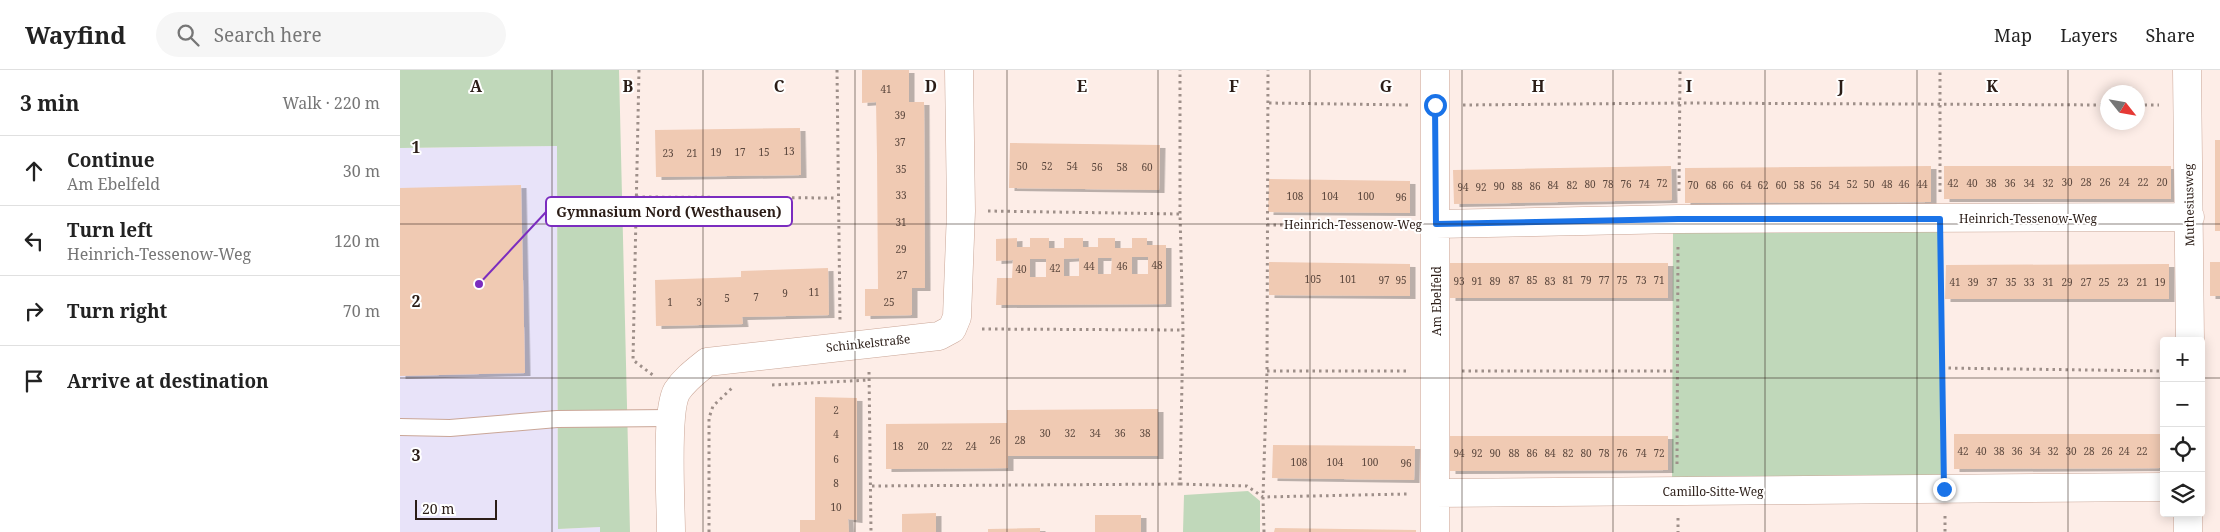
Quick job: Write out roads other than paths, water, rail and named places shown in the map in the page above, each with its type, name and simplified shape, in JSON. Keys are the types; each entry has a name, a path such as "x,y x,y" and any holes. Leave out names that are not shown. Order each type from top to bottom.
{"street":[{"name":"Schinkelstraße","path":"673,406 690,376 707,362 938,336 952,329 957,317 961,211 959,70"},
{"name":"Am Ebelfeld","path":"1435,70 1435,532"},
{"name":"Muthesiusweg","path":"2187,70 2190,337"},
{"name":"Heinrich-Tessenow-Weg","path":"1436,224 1678,219 2190,217"},
{"path":"671,532 673,406"},
{"name":"Camillo-Sitte-Weg","path":"1435,493 2160,487"},
{"path":"2188,517 2188,532"}],"lane":[{"path":"400,427 450,428 557,419 673,406"}],"place":[{"name":"Gymnasium Nord (Westhausen)","path":"479,284"}]}
